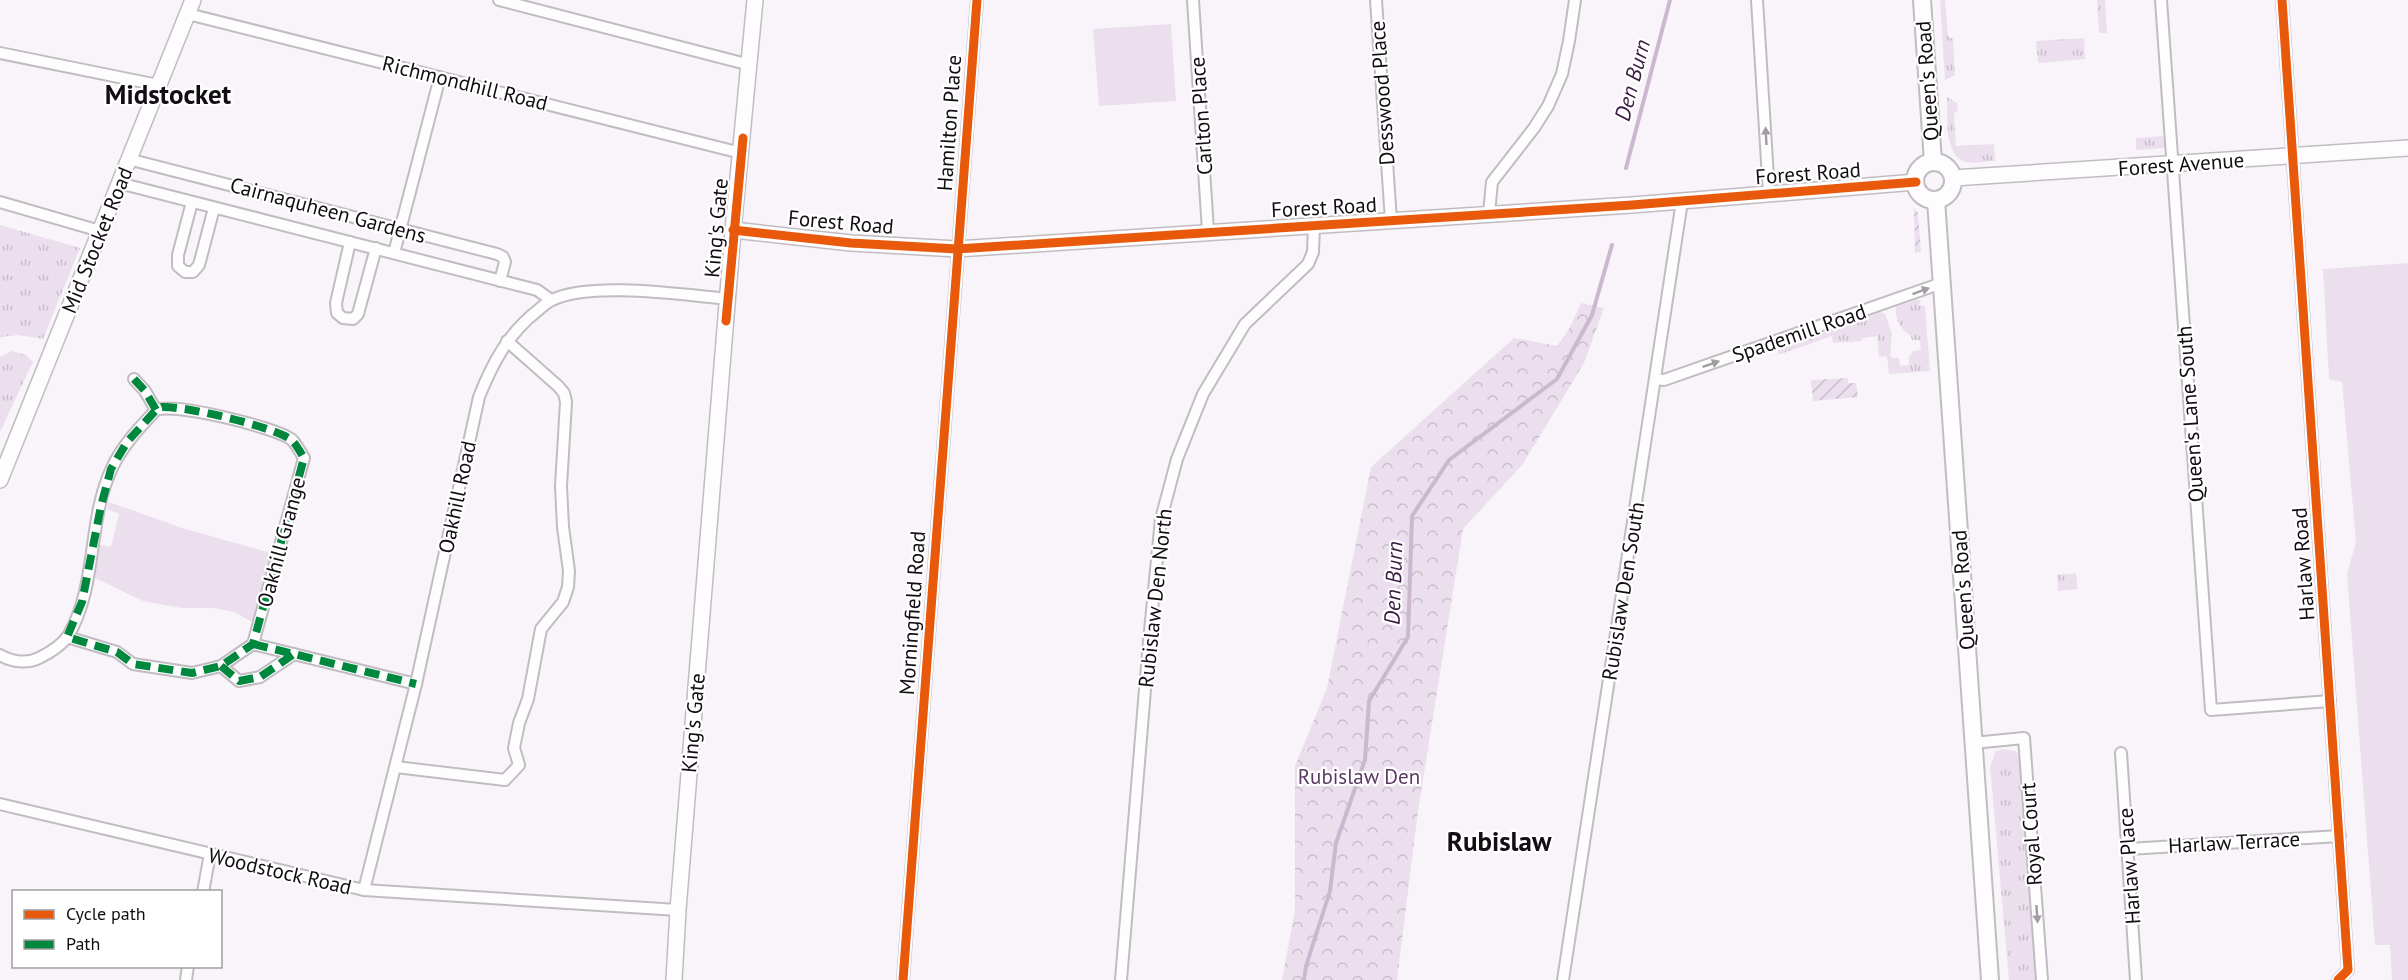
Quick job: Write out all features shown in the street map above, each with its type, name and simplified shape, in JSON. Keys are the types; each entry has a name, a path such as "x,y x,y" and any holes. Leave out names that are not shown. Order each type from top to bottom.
{"main road":[{"name":"Queen's Road","path":"1922,0 1933,162"},
{"path":"1933,162 1948,168 1953,178 1949,192 1936,200 1922,195 1916,182 1922,167 1933,162"},
{"name":"Queen's Road","path":"1936,200 1990,980"}],"street":[{"path":"499,0 750,65"},
{"name":"King's Gate","path":"674,980 734,230 755,0"},
{"name":"Hamilton Place","path":"957,249 977,0"},
{"name":"Carlton Place","path":"1193,0 1208,231"},
{"name":"Desswood Place","path":"1376,0 1391,221"},
{"path":"1489,213 1492,182 1534,128 1548,106 1562,74 1575,0"},
{"path":"1757,0 1769,194"},
{"name":"Queen's Lane South","path":"2162,0 2211,710 2330,701"},
{"name":"Harlaw Road","path":"2282,0 2348,970 2338,980"},
{"name":"Richmondhill Road","path":"191,7 440,77 741,153"},
{"name":"Mid Stocket Road","path":"0,480 191,7"},
{"path":"0,53 158,85"},
{"path":"394,253 440,77"},
{"name":"Forest Avenue","path":"1953,178 2408,148"},
{"name":"Cairnaquheen Gardens","path":"128,159 503,257 505,262 500,281"},
{"name":"Forest Road","path":"734,230 851,243 957,249 1682,201 1916,182"},
{"name":"Cairnaquheen Gardens","path":"119,183 537,290 551,300"},
{"name":"Rubislaw Den South","path":"1563,980 1682,201"},
{"path":"0,202 100,231"},
{"name":"Cairnaquheen Gardens","path":"192,202 178,255 178,266 184,272 193,272 199,265 214,208"},
{"name":"Rubislaw Den North","path":"1121,980 1161,519 1177,459 1203,394 1245,324 1308,264 1313,252 1314,226"},
{"name":"Cairnaquheen Gardens","path":"350,242 336,303 337,313 343,318 352,319 358,315 376,248"},
{"name":"Morningfield Road","path":"903,980 957,249"},
{"name":"Spademill Road","path":"1655,379 1664,380 1942,283"},
{"name":"Oakhill Road","path":"364,890 416,684 479,396 491,367 507,341 525,321 551,300 597,290 729,299"},
{"path":"396,767 505,780 519,765 514,748 519,723 528,699 542,628 563,602 568,586 569,571 563,527 561,486 566,402 564,393 507,341"},
{"path":"0,655 19,662 32,661 53,650 67,637 82,602 100,506 111,469 127,442 156,410 145,391 134,379"},
{"name":"Oakhill Grange","path":"156,410 162,407 186,408 270,430 292,440 304,458 253,644"},
{"path":"67,637 117,652 133,664 192,673 221,666 253,644 416,684"},
{"path":"221,666 239,681 260,677 294,654"},
{"name":"Royal Court","path":"1973,742 2024,738 2042,980"},
{"name":"Harlaw Place","path":"2121,753 2136,980"},
{"name":"Woodstock Road","path":"0,804 364,890 678,910"},
{"name":"Harlaw Terrace","path":"2128,849 2340,836"},
{"path":"203,890 210,854"}],"green space":[{"path":"1940,0 1945,0 1948,36 1953,39 1955,75 1945,80"},
{"path":"2097,0 2105,0 2107,33 2099,33"},
{"path":"1171,24 1176,101 1099,106 1093,29"},
{"path":"2084,38 2085,59 2038,63 2036,41"},
{"path":"1947,97 1957,103 1958,110 1954,114 1956,146 1994,144 1995,161 1966,162 1953,152 1948,134"},
{"path":"2164,136 2165,148 2136,150 2136,138"},
{"path":"1914,208 1918,213 1921,252 1915,253"},
{"path":"0,225 80,248 43,339 18,335 0,337"},
{"path":"2408,263 2408,980 2392,980 2390,945 2375,945 2347,574 2356,542 2342,382 2329,379 2323,269"},
{"path":"1921,300 1919,305 1925,306 1930,371 1889,374 1887,356 1879,357 1877,336 1862,338 1862,341 1833,343 1832,336 1778,355 1777,349 1880,312 1885,314 1892,334 1890,355 1892,358 1899,358 1900,366 1909,365 1909,357 1913,351 1921,350 1920,340 1912,340 1911,336 1901,327 1896,316 1896,307"},
{"name":"Rubislaw Den","path":"1581,303 1604,308 1584,363 1523,464 1463,529 1418,811 1397,980 1282,980 1295,910 1295,766 1327,688 1371,467 1514,338 1557,346 1569,329"},
{"path":"12,351 26,355 33,362 0,432 0,357"},
{"path":"1848,378 1848,383 1856,383 1858,397 1813,401 1811,380"},
{"path":"109,502 182,528 271,553 252,622 234,612 214,608 181,608 143,601 95,578 100,545 111,547 119,514 107,509"},
{"path":"2076,573 2078,589 2058,591 2057,575"},
{"path":"2004,749 2016,751 2020,757 2036,980 2009,980 1990,766 1996,751"}],"waterway":[{"name":"Den Burn","path":"1626,168 1670,0"},
{"name":"Den Burn","path":"1304,980 1306,966 1330,891 1336,843 1365,760 1369,701 1408,637 1412,516 1449,460 1557,379 1592,315 1612,245"}],"marked path":[{"path":"134,379 145,391 156,410"},
{"path":"162,407 208,413 265,428 290,439 304,458 253,644 221,666 192,673 133,664 117,652 67,637 82,602 101,506 111,469 127,442 156,410 162,407"},
{"path":"253,644 416,684"},
{"path":"221,666 239,681 260,677 294,654"}],"cycle path":[{"path":"903,980 977,0"},
{"path":"2282,0 2348,970 2338,980"},
{"path":"726,321 743,138"},
{"path":"733,230 851,243 957,249 1632,205 1916,182"}],"district":[{"name":"Midstocket","path":"168,94"},
{"name":"Rubislaw","path":"1499,841"}]}
